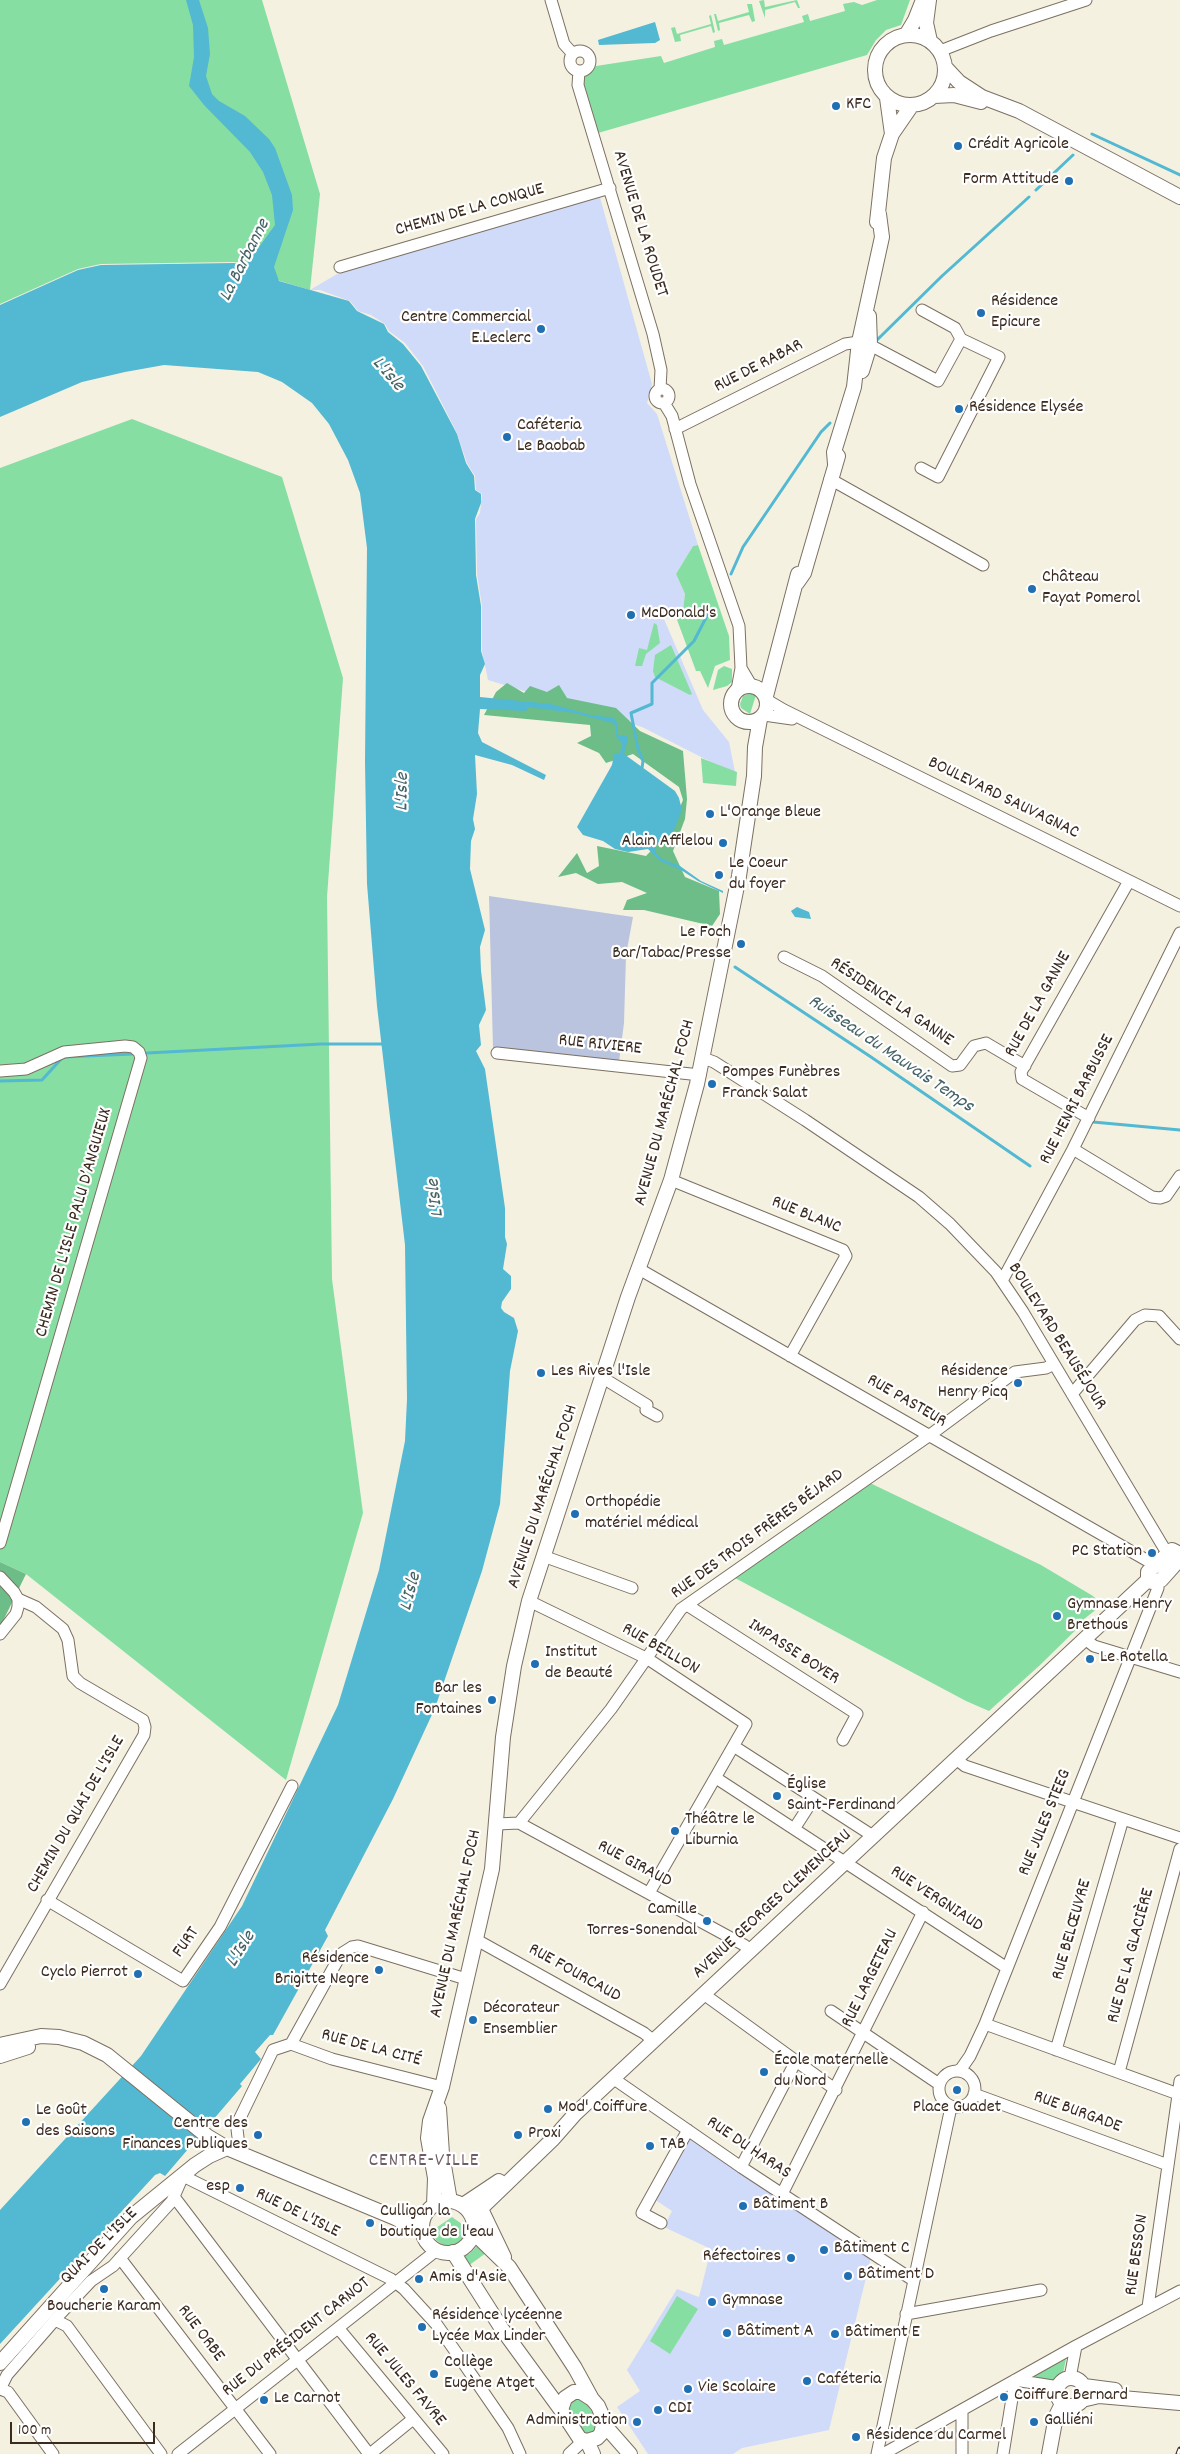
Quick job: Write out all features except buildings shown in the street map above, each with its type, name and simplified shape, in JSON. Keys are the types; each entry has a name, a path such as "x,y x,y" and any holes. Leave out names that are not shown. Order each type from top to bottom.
{"main road":[{"path":"906,35 916,20 923,0"},
{"path":"930,0 926,23 945,67 959,82 982,96 1019,111 1180,198"},
{"path":"756,692 733,694 731,705 734,715 743,721 755,722 762,717 756,692 782,640 797,583 804,573 843,438 842,427 854,388 864,343 872,284 882,237 879,214 882,190 889,172 892,136 887,98 877,84 874,67 876,58 888,42 906,35 914,35 935,46"},
{"path":"887,98 903,105 912,106 920,104 934,96 943,83 945,67"},
{"path":"934,96 954,95 973,99 1054,130"},
{"path":"892,136 912,106"},
{"name":"AVENUE DU MARÉCHAL FOCH","path":"456,2203 438,2120 441,2092 492,1869 503,1737 514,1666 529,1602 543,1556 638,1269 672,1180 700,1075 730,924 754,776 755,747 762,717"},
{"name":"AVENUE DU MARÉCHAL FOCH","path":"743,721 749,736 749,801"},
{"name":"AVENUE GEORGES CLEMENCEAU","path":"476,2213 575,2114 705,1995 1085,1639 1178,1562 1175,1551 1148,1572 1153,1581"},
{"path":"0,2045 59,2036 83,2043 107,2055 208,2137 240,2154 348,2198 422,2231 430,2246 437,2250 453,2252 466,2245 473,2232 476,2213"},
{"path":"0,2056 42,2040"},
{"name":"AVENUE DU MARÉCHAL FOCH","path":"430,2209 435,2178 428,2138 430,2121 441,2092"},
{"name":"AVENUE GEORGES CLEMENCEAU","path":"456,2203 497,2183 548,2135 575,2114"},
{"path":"208,2137 208,2156"},
{"path":"0,2363 131,2217 208,2156 227,2148"},
{"path":"348,2198 408,2214 456,2203 476,2213 575,2368 592,2399 598,2406 604,2421 630,2454"},
{"path":"422,2231 430,2209"},
{"path":"473,2232 509,2267"},
{"path":"453,2252 502,2329 575,2432 588,2445 601,2434 604,2421"},
{"path":"1083,2393 1078,2380 1064,2383 1058,2395 1063,2402 1071,2406 1083,2393 1095,2386 1180,2403"},
{"path":"561,2410 565,2398 574,2392 582,2392 592,2399"},
{"path":"1049,2454 1056,2416 1063,2402"}],"street":[{"name":"AVENUE DE LA ROUDET","path":"551,0 564,44 573,54"},
{"path":"935,46 991,31 1086,0"},
{"name":"AVENUE DE LA ROUDET","path":"582,51 587,54 590,59 588,68 579,71 573,68 570,63 573,54 582,51"},
{"name":"AVENUE DE LA ROUDET","path":"579,71 578,85 653,334 661,370 660,389 656,392 655,399 659,403 664,403 672,416 675,429"},
{"name":"CHEMIN DE LA CONQUE","path":"340,267 610,188"},
{"path":"921,468 938,477 999,357 962,339 955,328 922,310"},
{"path":"864,343 938,381 962,339"},
{"name":"RUE DE RABAR","path":"675,429 845,344 864,343"},
{"path":"675,429 690,484 739,626 741,668 756,692"},
{"path":"830,479 983,565"},
{"name":"BOULEVARD SAUVAGNAC","path":"756,692 779,708 1180,906"},
{"name":"BOULEVARD SAUVAGNAC","path":"762,717 811,723"},
{"name":"RUE DE LA GANNE","path":"1089,1118 1022,1079 1021,1072 1129,881"},
{"name":"RUE HENRI BARBUSSE","path":"1002,1280 1089,1118 1180,933"},
{"name":"RÉSIDENCE LA GANNE","path":"784,957 822,976 952,1066 960,1065 974,1046 986,1043 1024,1066"},
{"name":"CHEMIN DE L'ISLE PALU D’ANGUIEUX","path":"0,1071 26,1069 64,1052 125,1046 133,1047 139,1052 141,1058 0,1543"},
{"name":"RUE RIVIERE","path":"497,1053 700,1075"},
{"name":"BOULEVARD BEAUSÉJOUR","path":"703,1058 714,1062 804,1120 918,1197 950,1224 1002,1280 1072,1394 1175,1551"},
{"path":"1073,1149 1152,1197 1160,1198 1166,1196 1180,1176"},
{"name":"RUE BLANC","path":"672,1180 844,1250 846,1256 790,1356"},
{"name":"RUE PASTEUR","path":"638,1269 1155,1565"},
{"path":"1072,1394 1135,1320 1145,1315 1158,1316 1180,1339"},
{"name":"RUE DES TROIS FRÈRES BÉJARD","path":"519,1823 611,1709 648,1659 681,1609 930,1436 1015,1372 1046,1368 1054,1364"},
{"path":"603,1378 647,1405 646,1410 657,1416"},
{"path":"543,1556 632,1588"},
{"path":"0,1576 18,1599 16,1614 0,1634"},
{"name":"RUE JULES STEEG","path":"957,2071 962,2069 970,2056 985,2024 1074,1803 1158,1588 1153,1581"},
{"name":"CHEMIN DU QUAI DE L'ISLE","path":"0,1984 144,1735 145,1727 142,1720 80,1683 73,1676 68,1640 63,1629 36,1607 18,1599"},
{"name":"RUE BEILLON","path":"529,1602 648,1659 746,1724 735,1747"},
{"name":"IMPASSE BOYER","path":"687,1605 857,1714 843,1740"},
{"path":"1085,1639 1094,1646 1180,1672"},
{"path":"648,1893 735,1747 873,1836"},
{"path":"956,1759 965,1766 1180,1838"},
{"name":"RUE VERGNIAUD","path":"716,1778 1007,1968"},
{"name":"FURT","path":"47,1900 183,1981 220,1928 292,1786"},
{"path":"794,1829 814,1798"},
{"name":"RUE BELŒUVRE","path":"1056,2050 1123,1819"},
{"path":"497,1824 519,1823"},
{"name":"RUE GIRAUD","path":"519,1823 744,1945 751,1951"},
{"name":"RUE DE LA GLACIÈRE","path":"1119,2072 1180,1849"},
{"name":"RUE LARGETEAU","path":"782,2194 836,2090 923,1912"},
{"name":"RUE FOURCAUD","path":"475,1939 654,2041"},
{"path":"240,2154 237,2129 239,2120 273,2050 291,2044 341,1954 352,1947 358,1946 466,1979"},
{"path":"705,1995 836,2090"},
{"path":"831,2011 939,2084"},
{"path":"985,2024 1178,2094"},
{"name":"RUE DE LA CITÉ","path":"291,2044 441,2092"},
{"path":"741,2167 796,2061"},
{"path":"957,2071 970,2077 974,2085 974,2094 968,2104 957,2108 946,2104 939,2095 939,2084 946,2074 957,2071"},
{"name":"RUE DU HARAS","path":"614,2078 741,2167 913,2280"},
{"name":"RUE BESSON","path":"883,2454 1148,2307 1180,2081"},
{"name":"RUE BURGADE","path":"974,2094 1168,2164"},
{"path":"877,2454 951,2107"},
{"path":"662,2223 642,2213 688,2130"},
{"name":"QUAI DE L'ISLE","path":"0,2389 7,2375 55,2320 91,2281 109,2269 120,2258 175,2198 183,2176"},
{"name":"RUE DE L'ISLE","path":"183,2176 396,2283 417,2303 446,2338 508,2428 520,2454"},
{"path":"175,2198 370,2454 413,2419"},
{"name":"RUE DU PRÉSIDENT CARNOT","path":"178,2454 437,2250"},
{"name":"RUE ORBE","path":"120,2258 270,2454"},
{"path":"906,2314 1041,2290"},
{"path":"1148,2307 1180,2291"},
{"path":"55,2320 66,2326 161,2454"},
{"name":"RUE JULES FAVRE","path":"339,2328 443,2454"},
{"path":"1003,2454 1015,2380 1064,2383 1076,2346"},
{"path":"0,2389 8,2392 53,2454"},
{"path":"962,2410 962,2454"},
{"path":"568,2454 588,2445"}],"shaded area":[{"path":"599,194 652,384 647,403 657,414 698,545 693,546 676,574 685,594 683,610 676,617 664,619 703,710 729,742 735,772 642,727 488,680 482,651 482,606 477,574 476,519 480,513 482,494 476,490 475,476 467,463 457,433 423,366 405,343 389,331 385,324 371,315 358,311 350,301 320,290 310,290 354,264"},
{"path":"489,896 633,917 626,955 624,1023 619,1062 493,1049"},
{"path":"688,2134 871,2257 829,2430 742,2448 733,2454 648,2454 617,2407 640,2391 627,2370 677,2289 699,2297 711,2249 664,2227 672,2211 654,2199"}],"green space":[{"path":"0,0 262,0 320,194 310,290 280,281 245,264 234,262 101,264 78,269 0,304"},
{"path":"764,0 765,7 797,0 800,8 798,8 795,2 765,10 765,18 759,1"},
{"path":"877,0 910,0 901,25 886,30 876,40 867,55 598,133 584,85 584,78 596,66 661,56 664,63 715,47 714,41 722,39 724,45 804,22 802,16 808,14 810,21 845,11 843,4 854,2 862,5"},
{"path":"747,4 752,4 755,21 752,22 749,15 719,23 720,30 718,31 714,14 716,14 718,21 749,12"},
{"path":"711,15 715,32 713,33 711,26 680,35 681,41 675,42 671,28 675,27 677,34 711,24 709,16"},
{"path":"132,419 282,477 343,678 327,897 332,1279 363,1513 286,1780 26,1574 0,1562 0,468"},
{"path":"698,545 729,636 730,660 715,666 708,688 700,671 696,671 676,617 683,610 685,594 676,574 693,546"},
{"path":"654,623 657,625 660,643 646,654 642,666 635,666 639,648 647,650"},
{"path":"671,645 692,694 690,695 655,677 653,671 655,655"},
{"path":"724,666 732,669 732,682 727,686 713,690 718,670"},
{"path":"507,683 524,693 530,686 547,692 559,685 567,698 616,708 640,731 683,751 687,799 685,819 673,851 685,877 719,891 720,914 712,926 644,910 623,910 627,900 647,893 622,882 598,884 576,873 558,877 577,853 587,873 599,866 597,846 646,856 670,831 683,800 679,787 633,754 606,763 599,753 577,743 591,736 590,725 484,715 496,692"},
{"path":"751,693 756,695 750,714 741,708 740,704 743,696"},
{"path":"701,758 737,772 736,786 703,783"},
{"path":"870,1483 1041,1565 1093,1596 1102,1605 1084,1619 1085,1621 1039,1666 989,1711 966,1701 735,1578"},
{"path":"0,1562 26,1574 0,1627"},
{"path":"452,2217 466,2227 467,2232 461,2242 454,2247 453,2252 436,2240 433,2230"},
{"path":"478,2245 486,2253 468,2266 461,2257 469,2254"},
{"path":"677,2296 698,2309 670,2354 650,2341"},
{"path":"1066,2359 1062,2378 1057,2381 1029,2378"},
{"path":"574,2398 583,2399 598,2421 595,2430 589,2434 586,2435 567,2413 568,2402"}],"water":[{"name":"L'Isle","path":"186,0 199,0 208,28 210,54 206,76 212,94 219,101 245,116 269,139 275,148 292,195 293,210 274,267 279,281 349,301 357,311 384,324 388,332 403,344 421,366 457,434 466,463 474,476 475,490 481,494 481,503 475,519 476,575 481,606 481,651 485,664 480,675 480,697 551,704 591,715 614,718 618,725 618,735 627,736 628,739 624,754 675,791 679,798 682,810 674,830 655,847 656,853 662,859 680,866 701,881 723,891 723,893 660,861 648,849 628,852 615,849 603,841 583,835 577,827 612,765 614,754 620,753 622,743 616,736 616,726 613,723 574,713 528,707 526,711 480,709 478,733 482,742 546,775 544,780 512,765 475,755 477,794 473,819 475,829 471,841 470,869 485,930 480,947 486,1010 479,1025 481,1045 476,1051 485,1069 505,1208 505,1237 507,1244 503,1269 511,1276 511,1289 502,1302 501,1308 514,1318 518,1331 510,1371 500,1504 482,1571 435,1708 393,1799 325,1930 328,1936 273,2035 270,2035 255,2052 261,2059 240,2084 242,2086 165,2176 160,2173 155,2175 0,2344 0,2210 141,2056 242,1906 338,1705 379,1570 405,1441 407,1399 405,1245 377,1006 367,884 365,762 367,548 360,493 348,460 329,424 312,403 282,382 258,372 164,365 82,382 0,417 0,305 78,270 101,265 234,263 246,265 275,225 272,195 263,172 250,152 204,105 189,86 194,57 193,25"},
{"path":"655,22 660,40 655,43 599,45 598,40"},
{"path":"797,907 809,912 811,919 795,917 791,911"}],"waterway":[{"path":"1092,134 1180,175"},
{"path":"1036,190 1073,155"},
{"path":"877,340 942,276 1029,197"},
{"path":"731,574 743,547 821,432 830,423"},
{"path":"642,768 643,761 638,749 631,713 652,704 652,683 694,641 710,610"},
{"name":"Ruisseau du Mauvais Temps","path":"735,967 1030,1166"},
{"path":"147,1053 321,1044 384,1044"},
{"path":"0,1081 42,1080 63,1057 132,1054"},
{"name":"Ruisseau du Mauvais Temps","path":"1093,1122 1180,1130"}],"railway":[{"path":"1178,2454 1180,2449"}],"place":[{"name":"KFC","path":"836,106"},
{"name":"Crédit Agricole","path":"958,146"},
{"name":"Form Attitude","path":"1069,181"},
{"name":"Résidence Epicure","path":"981,313"},
{"name":"Centre Commercial E.Leclerc","path":"541,329"},
{"name":"Résidence Elysée","path":"959,409"},
{"name":"Caféteria Le Baobab","path":"507,437"},
{"name":"Château Fayat Pomerol","path":"1032,589"},
{"name":"McDonald's","path":"631,615"},
{"name":"L'Orange Bleue","path":"710,814"},
{"name":"Alain Afflelou","path":"723,843"},
{"name":"Le Coeur du foyer","path":"719,875"},
{"name":"Le Foch Bar/Tabac/Presse","path":"741,944"},
{"name":"Pompes Funèbres Franck Salat","path":"712,1084"},
{"name":"Les Rives l'Isle","path":"541,1373"},
{"name":"Résidence Henry Picq","path":"1018,1383"},
{"name":"Orthopédie matériel médical","path":"575,1514"},
{"name":"PC Station","path":"1152,1553"},
{"name":"Gymnase Henry Brethous","path":"1057,1616"},
{"name":"Le Rotella","path":"1090,1659"},
{"name":"Institut de Beauté","path":"535,1664"},
{"name":"Bar les Fontaines","path":"492,1700"},
{"name":"Église Saint-Ferdinand","path":"777,1796"},
{"name":"Théâtre le Liburnia","path":"675,1831"},
{"name":"Camille Torres-Sonendal","path":"707,1921"},
{"name":"Résidence Brigitte Negre","path":"379,1970"},
{"name":"Cyclo Pierrot","path":"138,1974"},
{"name":"Décorateur Ensemblier","path":"473,2020"},
{"name":"École maternelle du Nord","path":"764,2072"},
{"name":"Place Guadet","path":"957,2090"},
{"name":"Mod' Coiffure","path":"548,2109"},
{"name":"Le Goût des Saisons","path":"26,2122"},
{"name":"Centre des Finances Publiques","path":"258,2135"},
{"name":"Proxi","path":"518,2135"},
{"name":"TAB","path":"650,2146"},
{"name":"esp","path":"240,2188"},
{"name":"Bâtiment B","path":"743,2206"},
{"name":"Culligan la boutique de l'eau","path":"370,2223"},
{"name":"Bâtiment C","path":"824,2250"},
{"name":"Réfectoires","path":"791,2258"},
{"name":"Bâtiment D","path":"848,2276"},
{"name":"Amis d'Asie","path":"419,2279"},
{"name":"Boucherie Karam","path":"104,2289"},
{"name":"Gymnase","path":"712,2302"},
{"name":"Résidence lycéenne Lycée Max Linder","path":"422,2327"},
{"name":"Bâtiment A","path":"727,2333"},
{"name":"Bâtiment E","path":"835,2334"},
{"name":"Collège Eugène Atget","path":"434,2374"},
{"name":"Caféteria","path":"807,2381"},
{"name":"Vie Scolaire","path":"688,2389"},
{"name":"Coiffure Bernard","path":"1004,2397"},
{"name":"Le Carnot","path":"264,2400"},
{"name":"CDI","path":"658,2410"},
{"name":"Administration","path":"637,2422"},
{"name":"Galliéni","path":"1034,2422"},
{"name":"Résidence du Carmel","path":"856,2437"}],"district":[{"name":"CENTRE-VILLE","path":"424,2162"}],"water label":[{"name":"La Barbanne","path":"246,261"}]}
